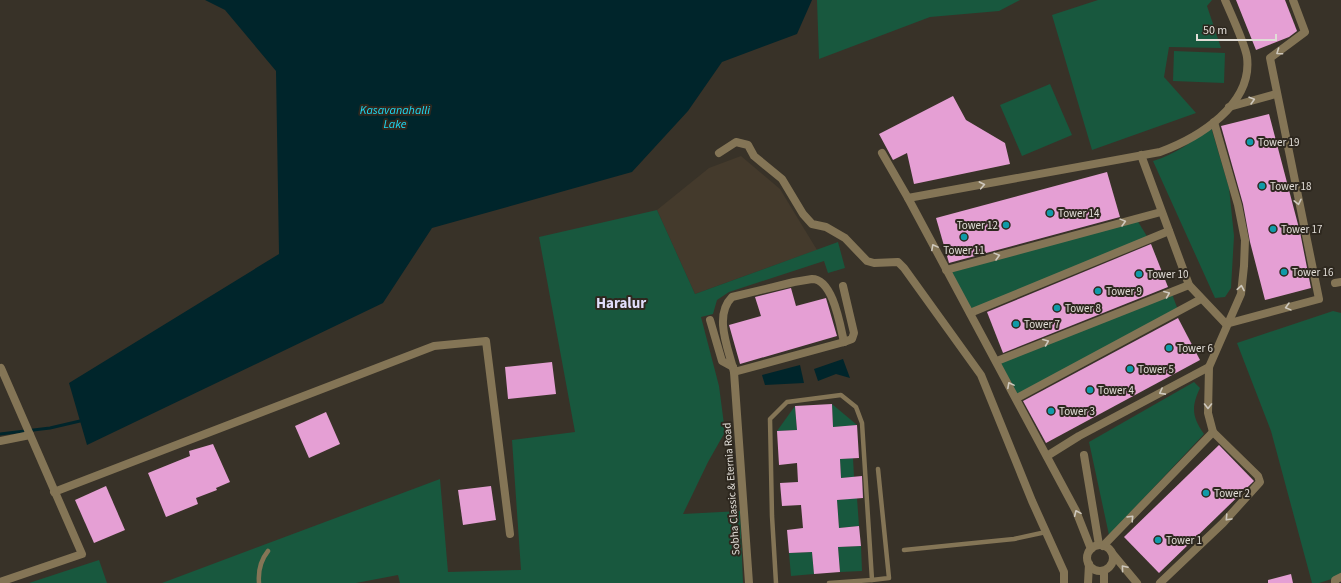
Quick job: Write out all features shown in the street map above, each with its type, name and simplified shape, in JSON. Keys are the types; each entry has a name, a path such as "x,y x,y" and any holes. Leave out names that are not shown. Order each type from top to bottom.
{"street":[{"path":"908,198 1160,152 1197,135 1214,122 1229,107 1246,83 1247,57 1225,0"},
{"path":"1226,324 1319,299 1276,94 1270,58 1305,32 1293,0"},
{"path":"1229,107 1276,94"},
{"path":"1160,583 1223,523 1260,482 1258,476 1213,432 1208,413 1209,367 1240,294 1244,266 1245,240 1238,205 1214,122"},
{"path":"719,153 736,142 748,145 754,156 782,180 803,214 812,224 826,227 845,238 867,261 874,264 898,262 904,268 981,375 1064,572 1064,583"},
{"path":"882,153 997,361 1076,512 1098,547 1111,552 1137,583"},
{"path":"1141,155 1189,285 1226,324"},
{"path":"946,270 1161,212"},
{"path":"970,313 1169,231"},
{"name":"Sobha Classic & Eternia Road","path":"749,583 733,370 722,319 728,301 732,297 794,282 817,279 826,286 829,291 844,342"},
{"path":"997,361 1189,285"},
{"path":"710,320 722,361 733,370 844,342 852,339 854,333 843,286"},
{"path":"1016,398 1201,299"},
{"path":"54,492 434,346 486,341 510,534"},
{"path":"1047,456 1079,436 1209,367"},
{"path":"0,582 82,554 1,368"},
{"path":"1088,583 1087,556 1098,547 1213,432"},
{"path":"0,440 30,435"},
{"path":"1084,455 1098,547"},
{"path":"1088,564 1097,571 1104,571 1112,563 1111,552"},
{"path":"1104,571 1104,583"},
{"path":"1335,583 1335,580 1341,577"}],"lane":[{"path":"776,583 772,516 770,420 787,402 841,395 856,407 862,423 872,580"},
{"path":"829,583 889,578 878,469"},
{"path":"904,550 1014,539 1046,532"},
{"path":"259,583 258,570 262,558 268,551"}],"shaded area":[{"path":"741,156 780,189 817,250 695,294 657,210 709,168"}],"green space":[{"path":"817,0 1020,0 999,11 930,17 819,59"},
{"path":"1098,0 1212,0 1207,6 1221,48 1169,47 1164,77 1196,113 1092,150 1052,15"},
{"path":"1174,51 1225,53 1224,83 1173,81"},
{"path":"1050,84 1072,135 1022,156 1000,105"},
{"path":"1211,127 1229,188 1234,236 1231,288 1225,297 1215,298 1153,161 1184,147"},
{"path":"657,210 695,294 838,242 845,268 828,273 824,261 729,292 717,300 713,314 701,317 719,386 725,432 708,462 683,514 740,511 743,583 400,583 398,575 356,583 162,583 440,479 448,572 521,570 512,440 575,432 539,237"},
{"path":"1137,220 1148,238 972,310 951,272"},
{"path":"1172,294 1178,310 1018,395 1000,362"},
{"path":"1333,311 1341,313 1341,576 1319,583 1312,583 1271,431 1237,343"},
{"path":"1194,382 1200,388 1195,401 1194,412 1197,422 1204,434 1109,535 1089,442"},
{"path":"832,404 857,425 833,427"},
{"path":"795,406 797,430 777,431"},
{"path":"853,458 854,477 841,478 840,459"},
{"path":"857,498 859,526 839,528 837,500"},
{"path":"861,546 862,571 840,572 838,547"},
{"path":"812,552 814,574 791,576 789,553"},
{"path":"99,560 107,583 29,583"}],"water":[{"name":"Kasavanahalli Lake","path":"205,0 812,0 797,34 722,62 688,111 632,172 432,228 383,303 87,445 69,383 279,254 276,71 225,10"},
{"path":"843,359 850,378 836,374 818,381 814,369"},
{"path":"800,365 804,383 765,385 762,375"}],"building":[{"path":"1236,0 1285,0 1297,31 1289,37 1256,50"},
{"path":"953,96 966,120 1005,143 1010,164 914,184 907,153 893,160 879,134"},
{"path":"1269,114 1300,232 1311,288 1265,300 1250,242 1243,204 1221,126"},
{"path":"1107,172 1120,217 949,263 936,218"},
{"path":"1151,244 1168,287 1003,353 987,312"},
{"path":"791,288 796,306 826,298 837,336 740,364 729,325 761,316 755,297"},
{"path":"1178,318 1200,360 1046,443 1023,401"},
{"path":"552,362 556,394 508,399 505,367"},
{"path":"832,404 833,427 857,425 859,458 840,459 841,478 862,476 863,498 837,500 839,528 859,526 861,546 838,547 840,572 814,574 812,552 789,553 787,530 803,528 801,505 782,506 780,483 798,482 797,463 779,465 777,431 797,430 795,406"},
{"path":"326,412 340,444 309,458 295,426"},
{"path":"213,444 230,482 216,488 217,490 196,498 198,504 166,517 148,473 190,456 189,451"},
{"name":"Tower 2","path":"1219,445 1254,481 1159,573 1124,537"},
{"path":"106,486 125,530 94,543 75,500"},
{"path":"491,486 496,520 463,525 458,490"},
{"path":"1291,574 1293,583 1268,583 1268,580"}],"waterway":[{"path":"0,434 50,428 80,421"}],"place":[{"name":"Tower 19","path":"1250,142"},
{"name":"Tower 18","path":"1262,186"},
{"name":"Tower 14","path":"1050,213"},
{"name":"Tower 12","path":"1006,225"},
{"name":"Tower 17","path":"1273,229"},
{"name":"Tower 11","path":"964,237"},
{"name":"Tower 16","path":"1284,272"},
{"name":"Tower 10","path":"1139,274"},
{"name":"Tower 9","path":"1098,291"},
{"name":"Tower 8","path":"1057,308"},
{"name":"Tower 7","path":"1016,324"},
{"name":"Tower 6","path":"1169,348"},
{"name":"Tower 5","path":"1130,369"},
{"name":"Tower 4","path":"1090,390"},
{"name":"Tower 3","path":"1051,411"},
{"name":"Tower 2","path":"1206,493"},
{"name":"Tower 1","path":"1158,540"}],"district":[{"name":"Haralur","path":"621,303"}]}
